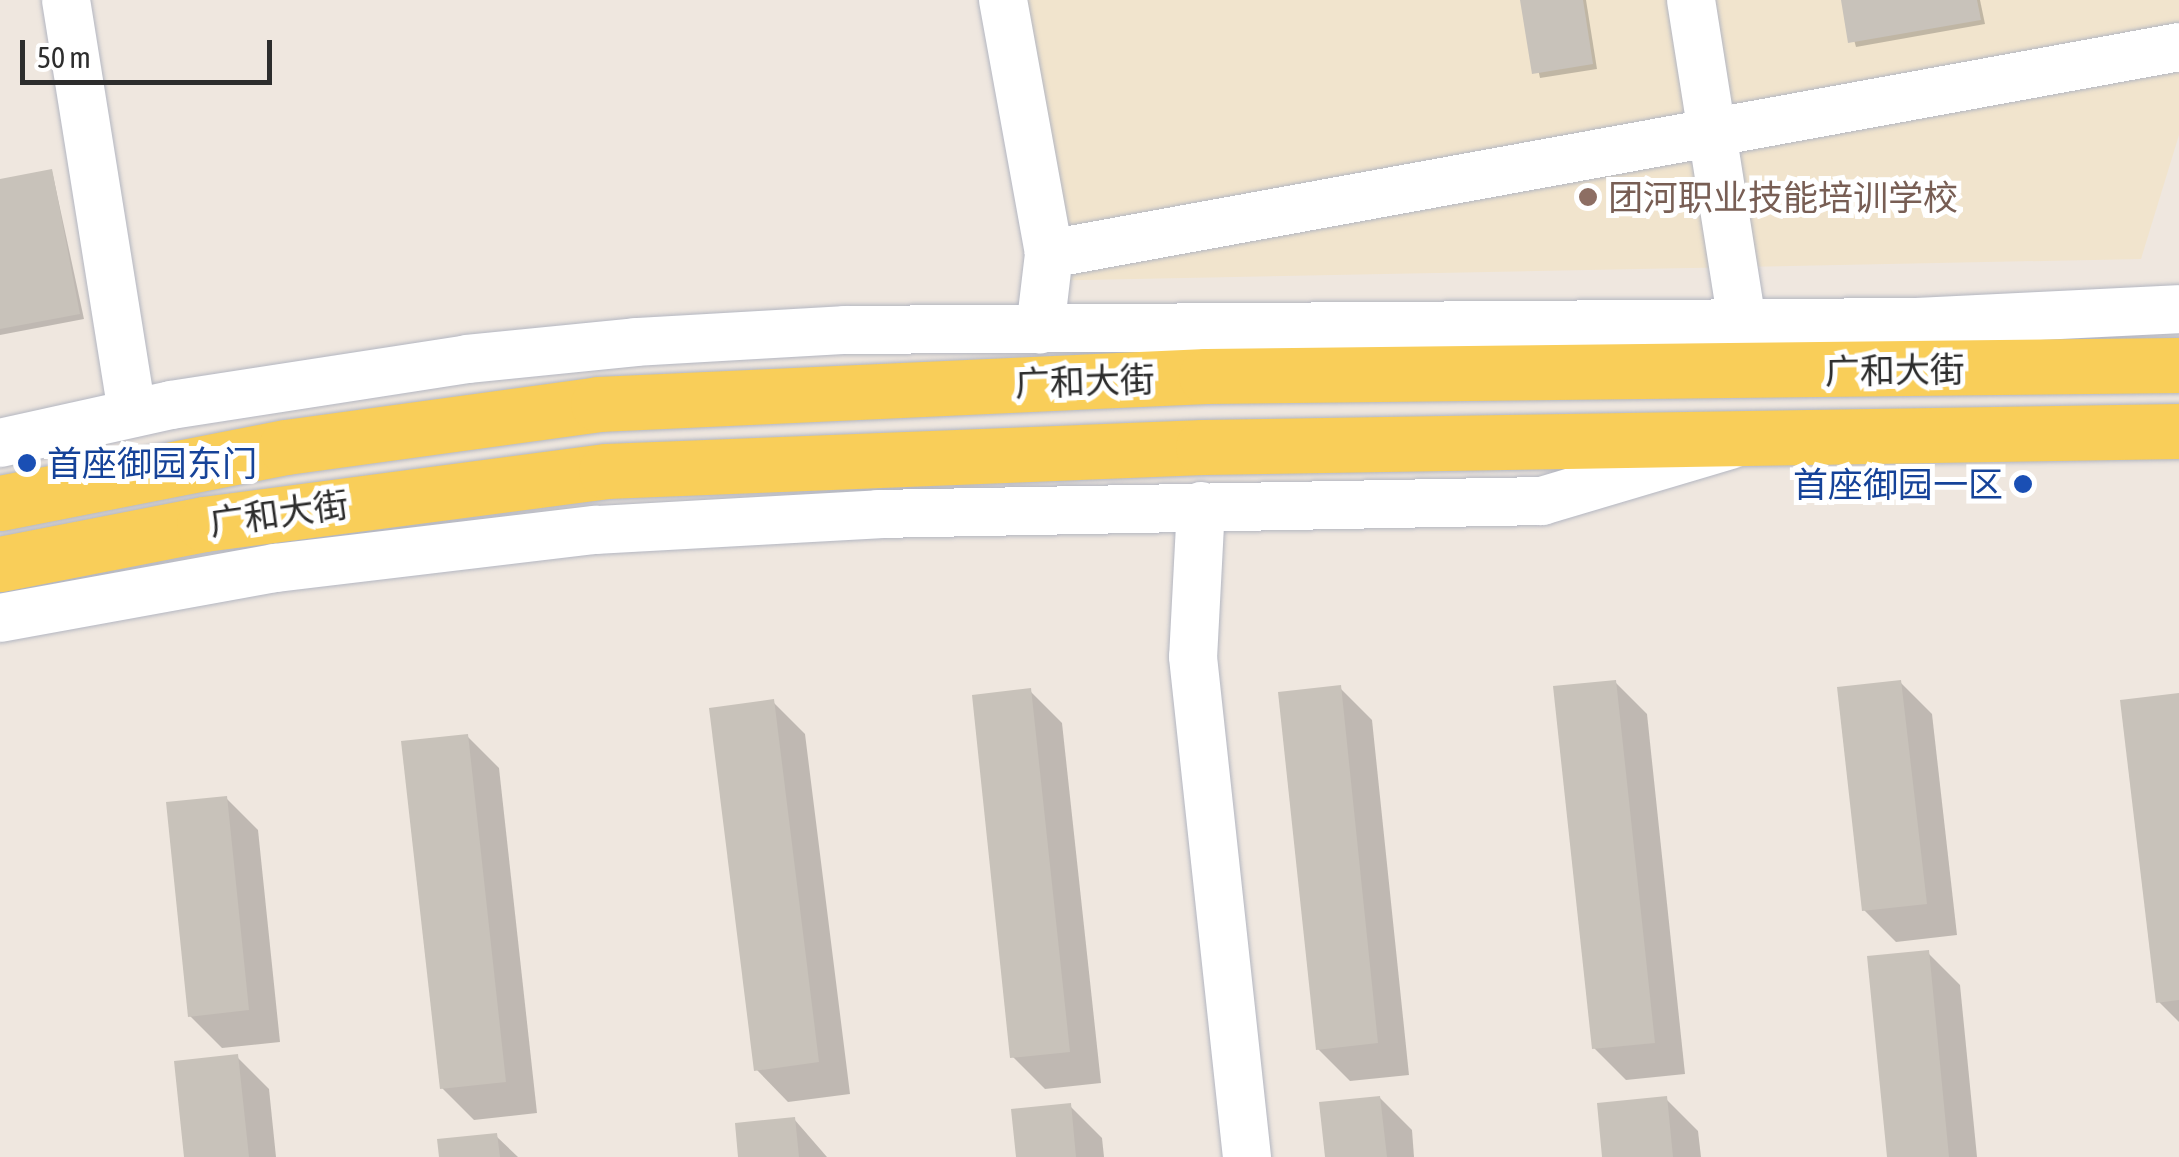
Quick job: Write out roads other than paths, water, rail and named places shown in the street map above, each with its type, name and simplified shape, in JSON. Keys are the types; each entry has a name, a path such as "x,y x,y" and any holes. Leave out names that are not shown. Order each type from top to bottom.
{"main road":[{"name":"广和大街","path":"0,503 286,447 598,404 959,385 2179,365"},
{"name":"广和大街","path":"0,564 204,524 533,480 838,459 2179,431"}],"street":[{"path":"66,0 132,413"},
{"path":"1004,0 1050,254 1040,329"},
{"path":"1692,0 1742,323"},
{"path":"1050,254 2179,47"},
{"path":"0,443 132,413 521,354 845,330 1742,323 2179,309"},
{"path":"1583,374 1742,323"},
{"path":"521,354 538,535"},
{"path":"0,618 258,571 538,535 959,512 1542,502 1647,475 1751,437"},
{"path":"838,459 959,512"},
{"path":"1201,506 1193,656 1247,1157"}],"place":[{"name":"团河职业技能培训学校","path":"1588,197"},
{"name":"首座御园东门","path":"27,463"},
{"name":"首座御园一区","path":"2023,484"}]}
